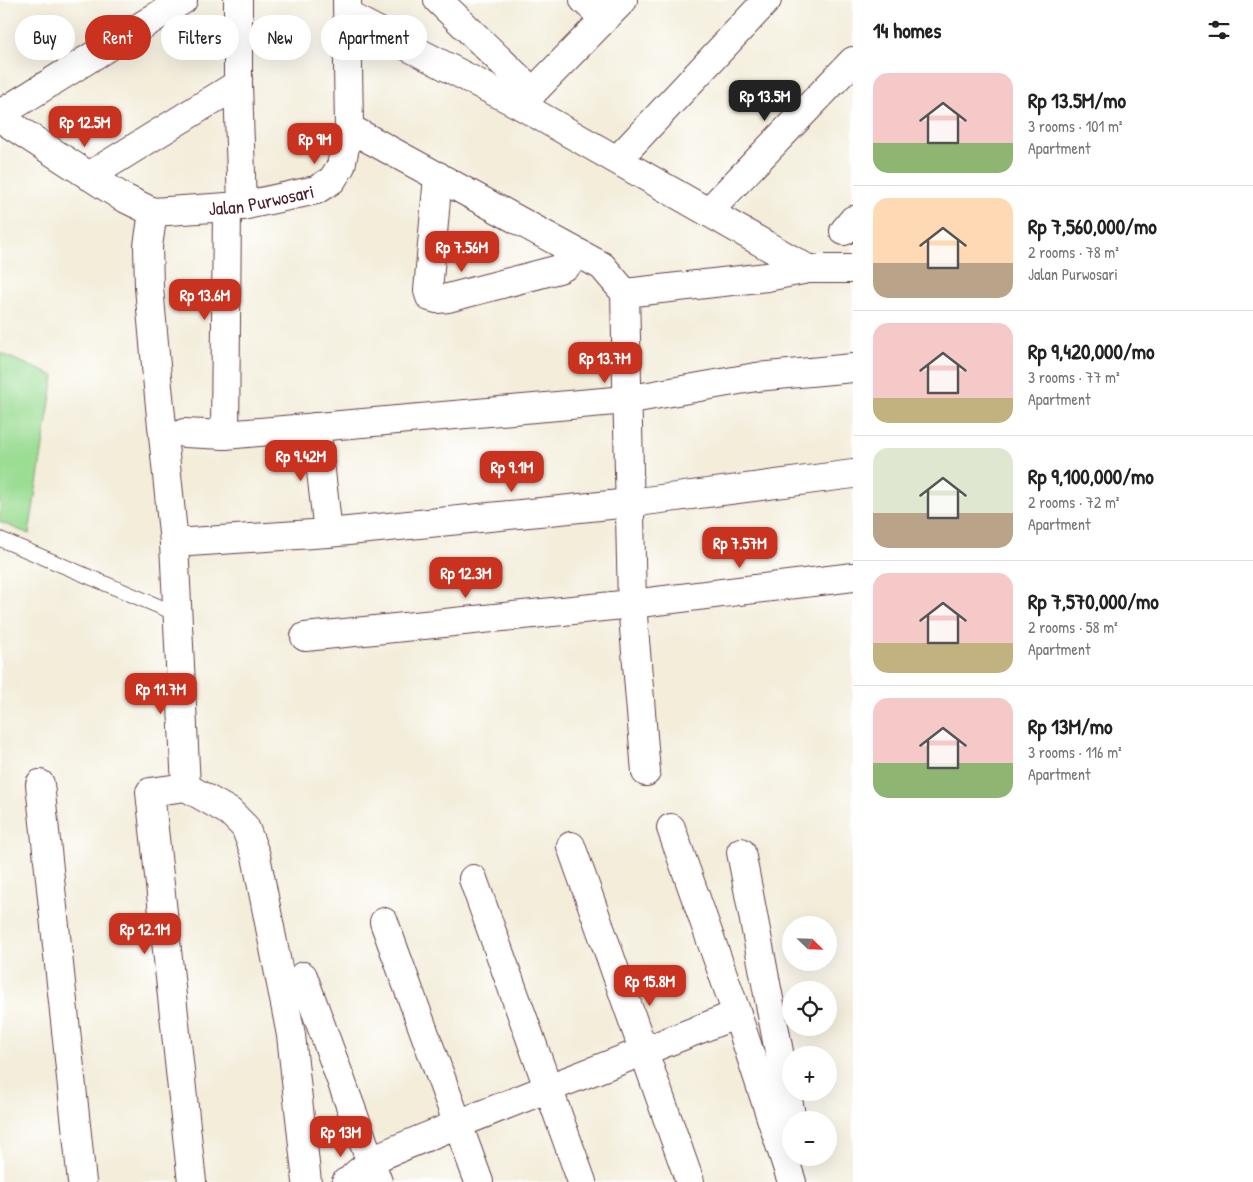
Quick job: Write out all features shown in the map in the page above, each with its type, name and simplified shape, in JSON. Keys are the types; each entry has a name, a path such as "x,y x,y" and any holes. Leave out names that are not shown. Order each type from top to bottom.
{"street":[{"path":"0,114 183,0"},
{"path":"225,436 238,84 238,0"},
{"path":"438,0 527,99"},
{"path":"527,99 613,9 584,0"},
{"path":"618,159 767,0"},
{"path":"348,8 527,99 618,159 808,269"},
{"name":"Jalan Purwosari","path":"153,212 234,207 316,190 332,180 341,166 349,128 348,8"},
{"path":"708,212 853,61"},
{"path":"89,176 238,84"},
{"path":"0,118 122,197 153,212 148,246 149,287 156,377 174,543 186,787"},
{"path":"349,128 602,266 625,293 632,604 646,772"},
{"path":"438,176 428,291 430,297 437,299 448,298 558,269 567,265 579,254"},
{"path":"625,293 767,277 808,269 853,269"},
{"path":"184,433 225,436 626,400 756,377 853,368"},
{"path":"316,427 328,533"},
{"path":"174,543 328,533 630,503 853,474"},
{"path":"305,637 632,604 853,577"},
{"path":"40,784 82,1182"},
{"path":"192,1182 150,792 186,787 230,812 245,827 256,856 291,1034 307,1182"},
{"path":"671,828 737,1014 792,1182"},
{"path":"571,846 690,1182"},
{"path":"741,852 790,1111"},
{"path":"473,879 582,1182"},
{"path":"384,922 479,1182"},
{"path":"303,976 374,1171"},
{"path":"346,1182 350,1182 355,1174 365,1168 374,1171 458,1123 644,1052 737,1014"},
{"path":"801,1166 804,1182"}],"lane":[{"path":"0,539 177,614"}],"green space":[{"path":"0,353 54,376 29,534 0,522"}]}
